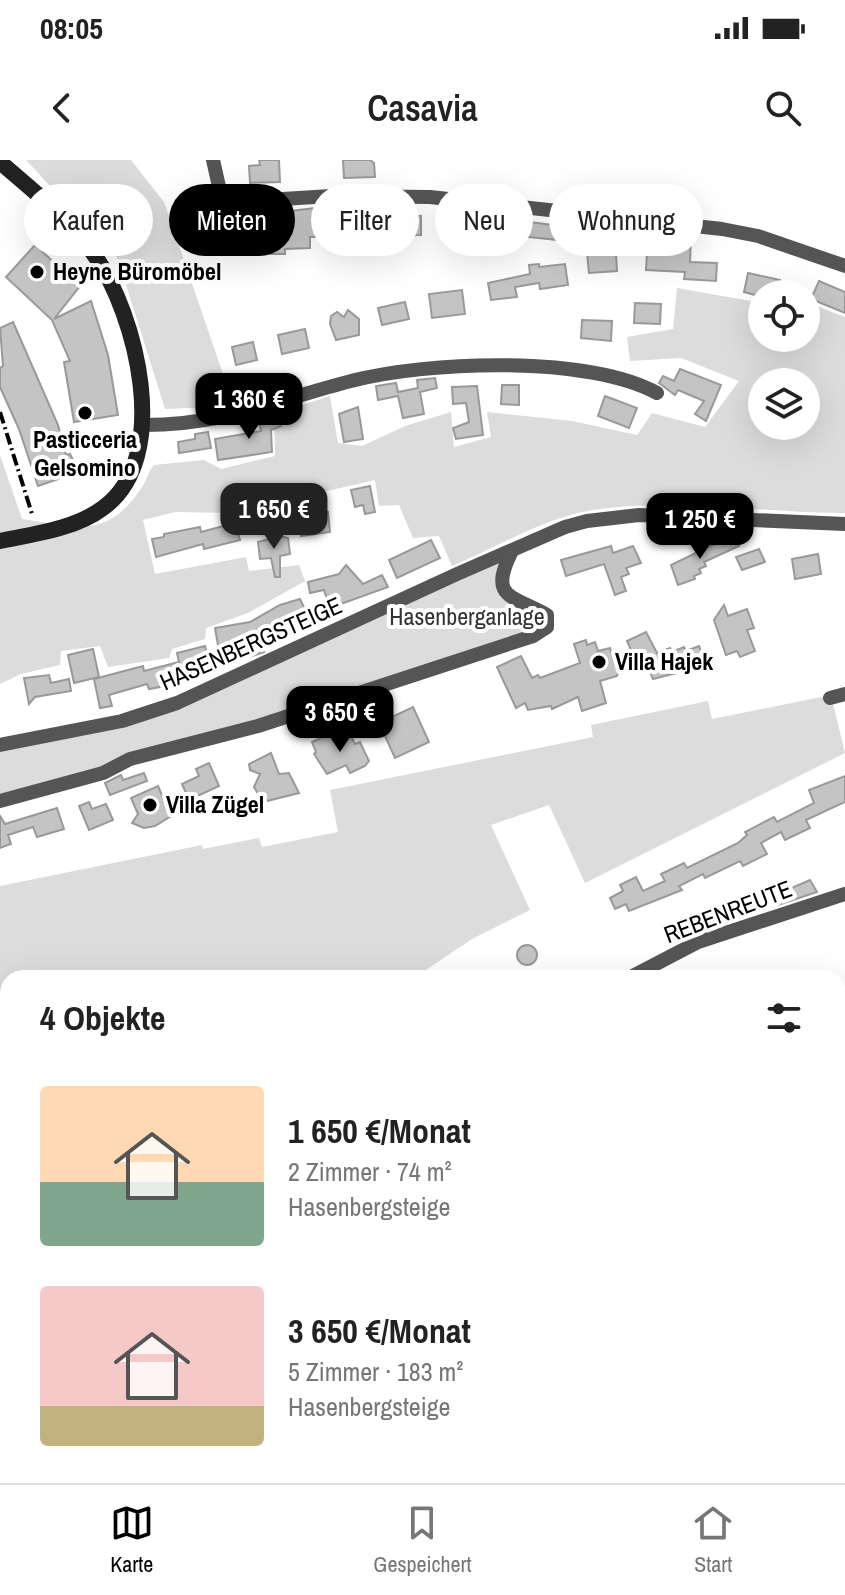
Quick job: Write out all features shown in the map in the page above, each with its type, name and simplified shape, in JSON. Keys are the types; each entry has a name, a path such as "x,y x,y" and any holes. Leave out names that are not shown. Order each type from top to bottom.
{"main road":[{"path":"0,162 75,231 102,266 129,338 142,396 144,425 131,475 108,505 63,527 0,541"}],"street":[{"path":"213,160 220,191 232,202 331,196 430,197 734,231 758,236 845,266"},
{"path":"144,425 226,419 353,380 448,367 583,371 638,383 657,393"},
{"name":"HASENBERGSTEIGE","path":"0,745 122,721 177,703 565,527 612,517 845,524"},
{"path":"0,801 103,773 130,759 258,726 533,636 547,627 547,615 507,594 500,584 500,575 511,553"},
{"path":"830,698 845,694"},
{"name":"REBENREUTE","path":"644,970 698,942 845,894"}],"green space":[{"path":"26,160 131,160 150,184 48,184"},
{"path":"153,188 164,202 169,217 169,256 183,256 234,406 165,409 115,256 153,256"},
{"path":"677,288 748,301 748,352 820,352 820,307 845,317 845,513 682,505 588,511 536,527 452,566 439,536 413,538 399,505 379,506 375,480 232,513 175,512 143,520 155,574 246,557 249,571 299,565 305,581 248,613 206,628 205,639 172,649 169,658 108,667 100,646 61,651 60,665 21,674 0,684 0,455 22,519 87,526 114,517 127,506 154,465 204,460 221,469 275,456 274,414 330,396 338,443 362,446 405,426 451,412 454,447 491,437 487,412 572,421 637,435 652,413 705,427 739,381 681,358 630,361 627,337 673,329"},
{"name":"Hasenberganlage","path":"505,559 498,569 496,584 506,598 544,617 544,627 533,634 0,800 0,750 126,724"},
{"path":"831,695 845,753 585,883 549,805 491,825 530,910 472,939 426,970 0,970 0,886 202,845 203,849 259,838 262,847 338,832 330,790 593,737 591,725 708,701 712,719"}],"building":[{"path":"259,160 279,160 280,182 250,183 249,166 260,165"},
{"path":"343,160 370,160 374,163 375,177 344,178"},
{"path":"311,208 310,248 295,249 295,210"},
{"path":"533,222 549,224 549,239 533,237"},
{"path":"25,256 47,256 80,286 54,319 91,301 108,355 118,415 74,422 64,362 70,361 52,320 6,277"},
{"path":"587,256 616,256 617,271 589,273"},
{"path":"647,256 690,256 690,262 717,263 716,281 684,279 685,272 646,270"},
{"path":"539,264 539,267 565,264 568,285 540,289 539,283 515,287 517,297 491,300 488,283 530,274 529,265"},
{"path":"748,273 780,280 748,280 748,293 744,292"},
{"path":"820,281 845,292 845,313 820,303"},
{"path":"462,290 465,314 432,318 429,294"},
{"path":"405,302 409,319 382,325 378,308"},
{"path":"635,303 661,304 660,324 634,323"},
{"path":"348,310 359,319 359,335 336,340 330,324 331,316 337,312 344,317"},
{"path":"582,320 612,321 611,341 581,338"},
{"path":"13,322 58,425 66,455 70,454 79,472 38,486 19,429 0,387 0,368 3,366 0,328"},
{"path":"305,329 309,348 282,354 278,335"},
{"path":"253,342 257,360 236,365 232,347"},
{"path":"680,369 721,385 706,421 695,414 704,401 678,390 675,395 659,383 663,376 674,381"},
{"path":"435,378 437,388 420,392 424,414 403,418 398,396 378,400 376,386 396,383 398,392 418,388 417,380"},
{"path":"502,385 519,385 519,405 501,404"},
{"path":"477,386 483,435 456,439 453,428 469,422 466,403 453,404 452,387"},
{"path":"605,396 637,408 629,428 598,416"},
{"path":"358,407 363,439 344,442 339,414"},
{"path":"279,414 281,426 271,430 272,452 218,460 215,439 261,431 259,421"},
{"path":"208,432 211,448 179,453 178,442 195,439 195,434"},
{"path":"370,486 375,512 365,514 363,505 355,507 351,490"},
{"path":"328,512 330,532 301,536 300,525 310,524 309,515"},
{"path":"235,523 240,540 204,549 203,544 156,557 152,539 200,527 201,532"},
{"path":"280,536 288,538 290,554 280,556 280,577 275,577 271,558 260,559 258,542"},
{"path":"727,538 728,542 737,539 739,546 704,562 706,566 699,569 701,573 694,576 695,579 678,585 671,565"},
{"path":"431,540 440,558 397,578 389,560"},
{"path":"611,546 613,553 633,546 641,563 626,568 629,574 621,577 626,591 615,595 604,564 566,576 561,560"},
{"path":"759,549 765,562 742,570 736,557"},
{"path":"818,554 821,574 795,579 792,559"},
{"path":"346,565 363,584 382,575 388,587 330,608 324,590 310,593 308,582 339,574"},
{"path":"300,599 309,618 262,640 264,652 249,657 246,645 219,651 215,628 250,622 280,605"},
{"path":"724,605 728,616 747,609 754,628 747,630 755,651 740,657 737,651 726,655 714,620"},
{"path":"646,632 657,653 684,647 686,651 699,646 707,665 653,679 641,651 633,654 627,641"},
{"path":"586,640 587,645 595,642 598,651 610,648 615,665 620,667 617,676 600,681 606,703 582,711 578,697 552,709 551,706 528,710 525,703 516,708 497,667 521,656 532,678 538,675 540,678 580,663 574,644"},
{"path":"205,646 210,666 178,674 181,683 149,689 147,684 109,695 112,706 100,708 94,679 143,666 144,671 179,662 177,653"},
{"path":"93,649 99,677 74,683 68,655"},
{"path":"49,675 51,683 69,679 71,691 35,697 29,704 24,678"},
{"path":"413,707 429,742 395,758 379,723"},
{"path":"332,733 335,741 350,734 355,744 360,742 369,761 365,766 350,773 346,765 327,774 314,754 312,742"},
{"path":"271,753 279,774 289,773 299,793 263,802 254,787 260,774 250,770 249,764"},
{"path":"209,763 219,786 189,800 182,784 199,776 196,769"},
{"path":"144,773 147,781 110,795 105,783 121,775 123,780"},
{"path":"845,776 845,802 806,820 810,828 785,840 781,832 761,843 767,854 743,866 740,861 705,878 703,874 679,886 682,890 629,911 626,904 615,909 610,898 623,891 620,885 636,877 643,891 665,881 661,874 684,863 687,868 738,843 747,835 745,832 774,817 777,822 814,803 809,790"},
{"name":"Villa Zügel","path":"158,786 171,816 155,826 144,828 132,823 138,814 131,798"},
{"path":"89,802 92,809 106,804 113,820 89,830 79,806"},
{"path":"57,808 64,829 37,837 33,827 8,835 11,844 0,848 0,816 5,824"},
{"path":"810,880 817,892 778,905 773,896"},
{"path":"748,901 754,913 702,930 698,920"},
{"path":"527,945 534,948 537,955 534,962 527,965 520,962 517,955 520,948"}],"railway":[{"path":"0,412 32,514"}],"place":[{"name":"Heyne Büromöbel","path":"37,272"},
{"name":"Pasticceria Gelsomino","path":"85,413"},
{"name":"Villa Hajek","path":"599,662"},
{"name":"Villa Zügel","path":"150,805"}]}
